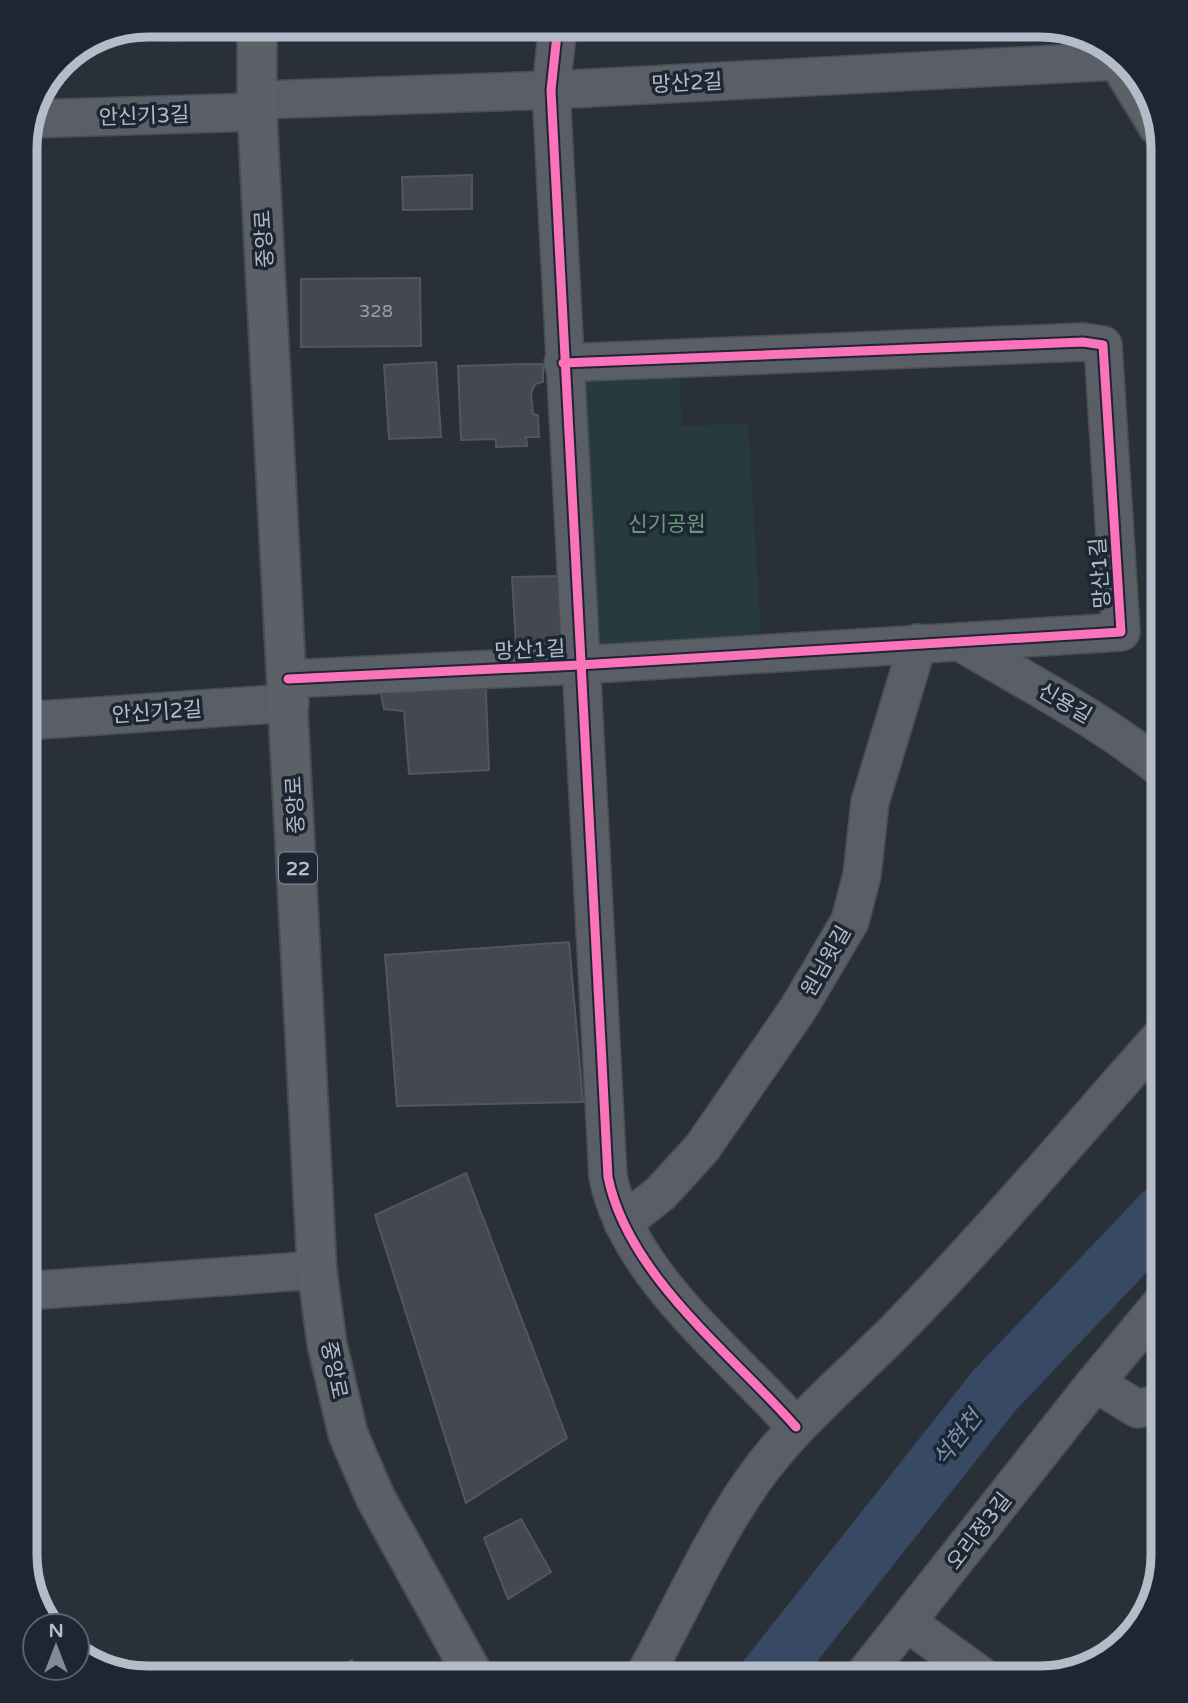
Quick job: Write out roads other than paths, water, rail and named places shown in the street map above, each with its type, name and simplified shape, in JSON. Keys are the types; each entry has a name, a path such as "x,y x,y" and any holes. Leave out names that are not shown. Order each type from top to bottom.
{"main road":[{"name":"중앙로","path":"257,37 257,106 317,1270 327,1345 348,1434 375,1497 468,1666"}],"street":[{"path":"557,37 551,90 563,363 608,1177 613,1204 623,1223 695,1325 796,1427"},
{"name":"망산2길","path":"257,106 1104,58"},
{"name":"안신기3길","path":"41,118 257,106"},
{"name":"망산1길","path":"289,691 579,665 1121,632 1103,345 1083,342 563,363"},
{"name":"원님윗길","path":"623,1223 661,1193 702,1148 798,1009 850,921 862,875 870,802 918,643"},
{"name":"신용길","path":"962,643 1019,678 1060,697 1121,736 1151,760"},
{"name":"안신기2길","path":"37,720 289,691"},
{"path":"649,1666 729,1516 796,1427 904,1322 1151,1048"},
{"path":"37,1290 317,1270"},
{"name":"오리정3길","path":"872,1666 1095,1383 1151,1316"},
{"path":"1095,1383 1138,1409 1151,1406"},
{"path":"908,1623 967,1666"}],"waterway":[{"name":"석현천","path":"776,1666 994,1391 1151,1226"}],"park label":[{"name":"신기공원","path":"667,524"}]}
